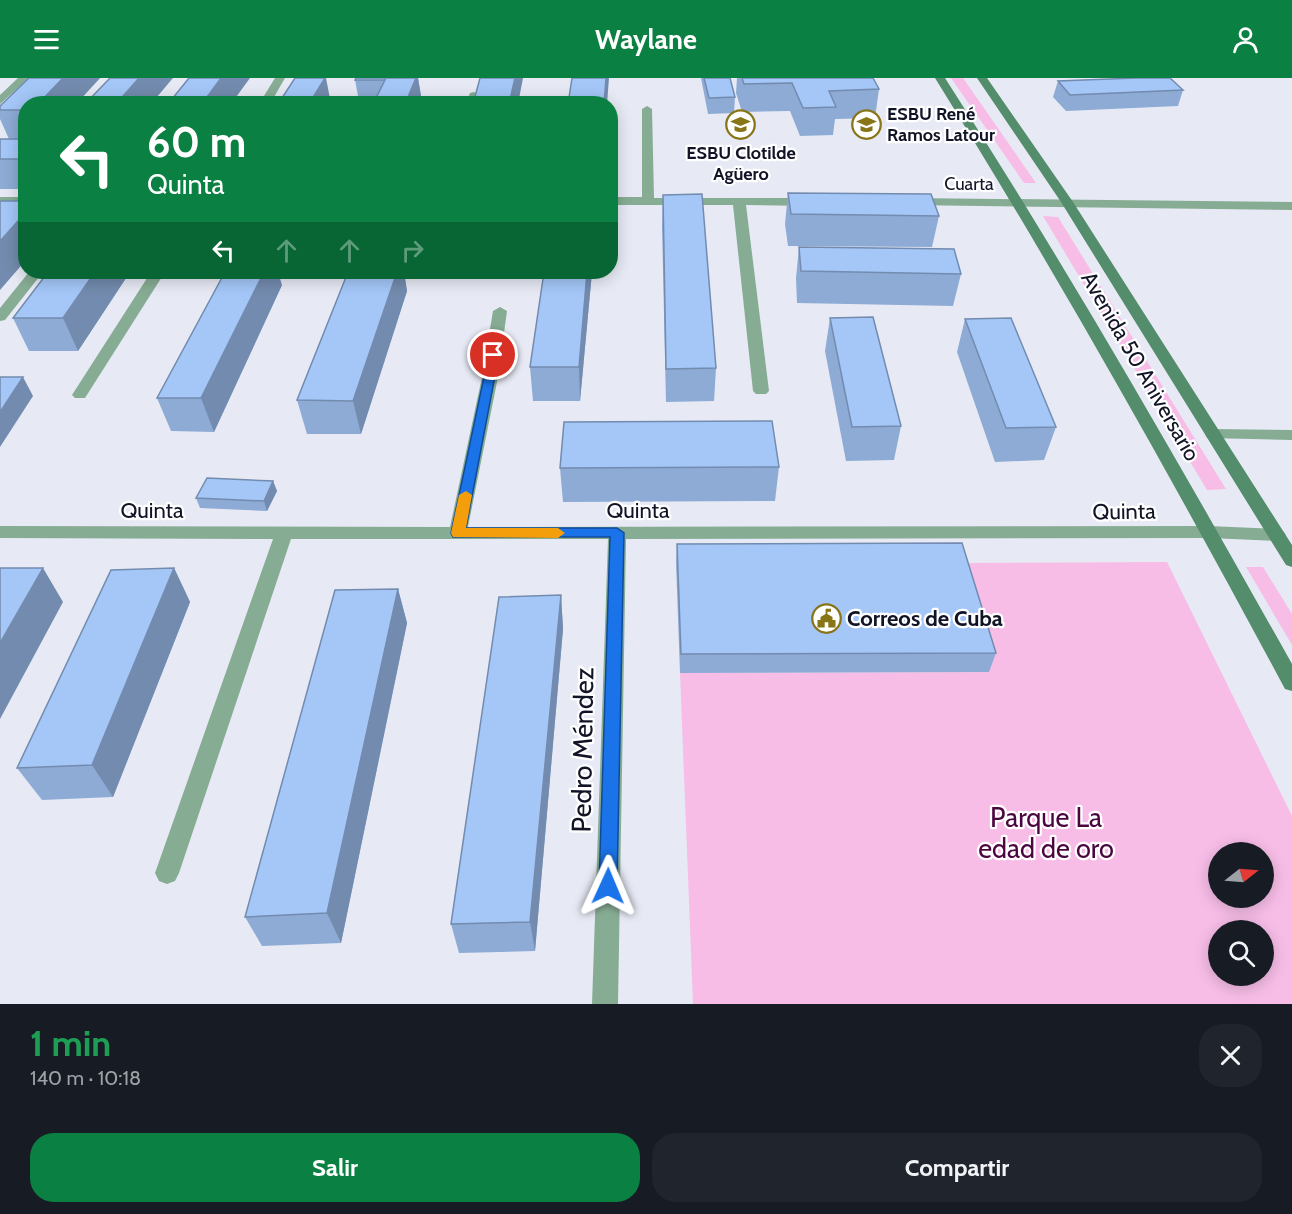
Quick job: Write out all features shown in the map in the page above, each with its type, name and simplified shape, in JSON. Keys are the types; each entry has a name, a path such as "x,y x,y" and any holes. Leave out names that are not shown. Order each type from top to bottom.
{"main road":[{"name":"Avenida 50 Aniversario","path":"940,78 1020,202 1209,532 1292,683"},
{"name":"Avenida 50 Aniversario","path":"982,78 1067,202 1292,560"}],"street":[{"path":"0,101 24,78"},
{"path":"269,96 280,78"},
{"path":"647,109 648,201"},
{"path":"0,201 18,201"},
{"path":"618,201 821,202"},
{"path":"739,202 761,391"},
{"name":"Cuarta","path":"891,202 1292,206"},
{"path":"0,317 30,279"},
{"path":"80,395 154,279"},
{"path":"458,533 490,377 500,311"},
{"path":"1213,434 1292,435"},
{"name":"Quinta","path":"0,532 284,534 1209,532 1277,535"},
{"name":"Pedro Méndez","path":"605,1004 617,533"},
{"path":"167,873 284,534"}],"green space":[{"path":"951,78 963,78 1036,183 1024,183"},
{"path":"1043,216 1058,217 1226,489 1207,490"},
{"name":"Parque La edad de oro","path":"1167,562 1292,816 1292,1004 693,1004 680,673 989,672 957,563"},
{"path":"1246,567 1263,567 1292,614 1292,645"}],"building":[{"path":"29,78 63,78 46,96 18,96 18,110 0,110 0,106"},
{"path":"110,78 139,78 123,96 93,96"},
{"path":"189,78 221,78 208,96 174,96"},
{"path":"295,78 325,78 314,96 283,96"},
{"path":"356,78 386,78 385,80 355,80"},
{"path":"386,78 416,78 408,96 377,96"},
{"path":"480,78 515,78 511,96 475,96"},
{"path":"572,78 606,78 605,96 569,96"},
{"path":"704,78 730,78 735,97 709,98"},
{"path":"742,78 873,78 879,89 829,91 836,107 803,108 792,83 744,84"},
{"path":"1170,78 1183,90 1070,95 1058,81"},
{"path":"0,139 18,139 18,159 0,159"},
{"path":"788,193 931,194 939,216 791,214"},
{"path":"702,194 716,368 666,369 663,195"},
{"path":"18,201 18,221 0,241 0,202"},
{"path":"799,247 954,249 961,274 801,271"},
{"path":"43,279 90,279 63,318 13,318"},
{"path":"221,279 260,279 201,398 157,398"},
{"path":"345,279 395,279 353,401 297,400"},
{"path":"543,279 586,279 579,367 530,367"},
{"path":"873,317 901,426 852,427 830,318"},
{"path":"1011,318 1056,427 1006,428 965,319"},
{"path":"0,377 23,377 0,412"},
{"path":"772,421 779,467 560,468 564,422"},
{"path":"207,478 273,481 264,501 196,498"},
{"name":"Correos de Cuba","path":"962,543 996,653 681,654 677,544"},
{"path":"0,568 43,568 0,643"},
{"path":"174,568 92,765 17,768 111,570"},
{"path":"398,589 327,913 245,917 335,590"},
{"path":"561,595 530,922 451,924 499,597"}],"slow traffic":[{"path":"466,495 458,533 558,533"}],"place":[{"name":"ESBU Clotilde Agüero","path":"741,124"},
{"name":"ESBU René Ramos Latour","path":"866,124"},
{"name":"Correos de Cuba","path":"826,618"}],"route":[{"path":"493,355 458,533 617,533 608,886"}]}
